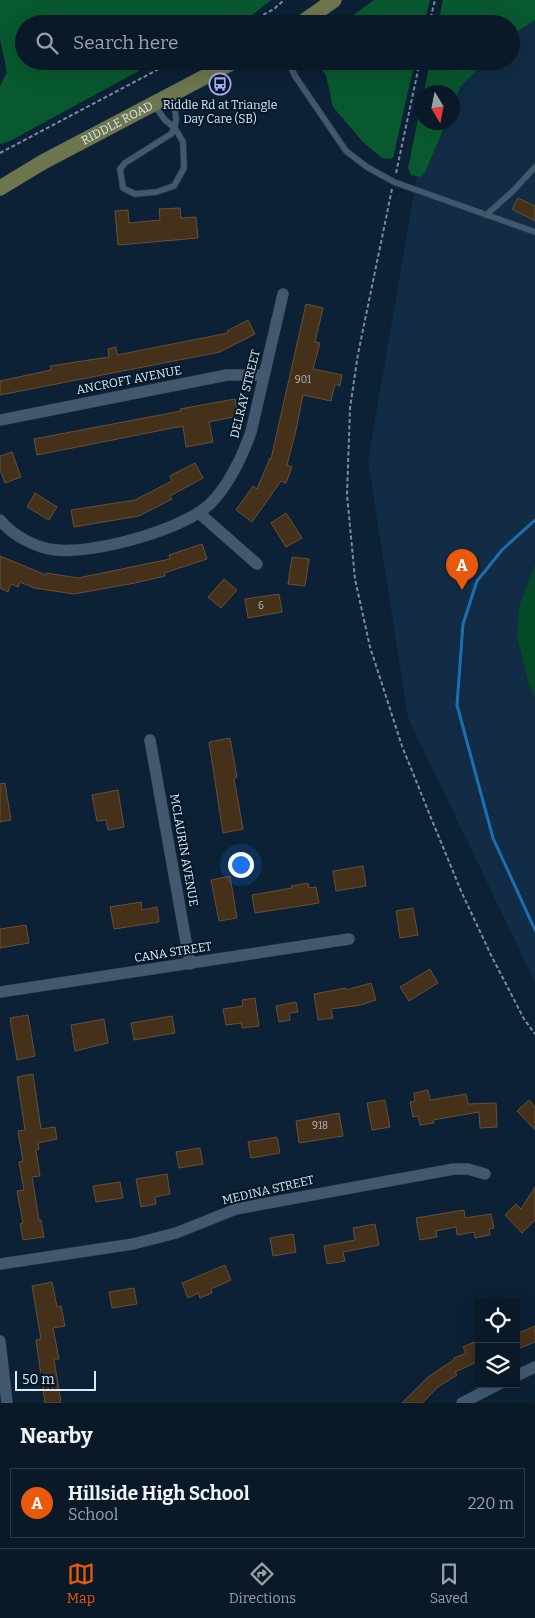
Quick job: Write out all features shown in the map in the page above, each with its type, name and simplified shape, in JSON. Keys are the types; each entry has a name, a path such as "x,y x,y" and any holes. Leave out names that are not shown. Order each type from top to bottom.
{"main road":[{"path":"313,15 334,0"},
{"name":"RIDDLE ROAD","path":"0,188 43,162 217,70"}],"street":[{"name":"DELRAY STREET","path":"0,520 15,533 42,547 73,551 135,539 179,524 211,503 244,452 251,432 283,294"},
{"name":"ANCROFT AVENUE","path":"0,420 227,375 264,375"},
{"path":"199,512 257,564"},
{"name":"MCLAURIN AVENUE","path":"150,740 190,964"},
{"name":"CANA STREET","path":"0,992 349,939"},
{"name":"MEDINA STREET","path":"0,1264 154,1240 190,1228 236,1209 282,1199 454,1169 468,1169 485,1174"},
{"path":"0,1341 7,1403"},
{"path":"520,1374 535,1368"},
{"path":"462,1403 491,1388"}],"lane":[{"path":"292,70 346,151 367,167 394,182 535,232"},
{"path":"154,104 165,120 174,128 183,142 184,168 174,186 156,192 135,194 124,188 120,169 125,163 171,134 174,128 177,121 171,95"},
{"path":"486,215 512,192 535,167"}],"path":[{"path":"263,15 274,9 284,0"},
{"path":"431,15 434,0"},
{"path":"0,153 157,70"},
{"path":"418,70 358,354 350,408 347,495 355,579 370,647 415,780 461,890 491,955 524,1019 535,1034"}],"shaded area":[{"path":"535,9 535,982 408,718 368,461 425,130 460,130 460,85 449,85 441,70 520,70 520,18"}],"green space":[{"path":"0,0 271,0 252,15 15,15 15,70 140,70 10,141 0,144 0,86 7,72 0,39"},
{"path":"374,0 430,0 426,15 353,15"},
{"path":"443,0 535,0 535,20 520,30 520,15 440,15"},
{"path":"322,70 413,70 393,158 382,158 363,142 333,107 326,75"},
{"path":"428,70 477,70 460,87 460,85 425,85"},
{"path":"416,130 443,130 425,172 420,177 411,175 408,168"},
{"path":"535,565 535,697 528,682 517,636 520,604"}],"building":[{"path":"518,198 535,206 535,221 512,209"},
{"path":"180,208 181,218 196,217 198,238 118,245 115,211 128,210 129,223 160,220 159,209"},
{"path":"306,304 323,308 315,342 320,343 313,369 342,375 340,386 335,384 331,401 303,395 287,465 292,467 286,483 281,481 252,522 236,510 253,486 257,489 271,459"},
{"path":"248,320 255,334 220,352 0,395 0,381 51,370 50,366 109,357 108,349 116,347 117,355 228,333 227,331"},
{"path":"235,399 238,416 209,422 213,442 186,447 183,426 37,455 34,439"},
{"path":"12,452 21,477 5,483 0,470 0,456"},
{"path":"195,463 203,478 170,496 172,499 139,516 74,527 71,510 135,500 172,481 170,476"},
{"path":"35,493 57,507 49,520 27,507"},
{"path":"286,513 302,538 286,547 271,523"},
{"path":"202,544 207,559 164,573 165,576 135,583 74,594 34,588 20,582 18,587 11,584 8,592 0,588 0,556 46,575 46,573 78,578 170,559 169,555"},
{"path":"292,557 309,559 305,586 288,584"},
{"path":"224,579 237,590 221,608 208,597"},
{"path":"279,594 282,612 248,618 245,599"},
{"path":"230,738 237,777 234,778 243,829 223,833 209,742"},
{"path":"5,783 11,820 0,822 0,784"},
{"path":"118,790 124,827 108,830 106,820 97,821 92,795"},
{"path":"363,866 366,886 336,891 333,871"},
{"path":"230,876 237,918 219,921 211,880"},
{"path":"308,883 309,888 316,887 319,903 255,913 252,895 292,888 291,886"},
{"path":"141,902 142,910 157,907 159,922 114,929 110,907"},
{"path":"413,908 418,935 400,938 396,911"},
{"path":"26,925 29,943 0,948 0,929"},
{"path":"430,969 438,983 409,1001 400,987"},
{"path":"371,983 376,1000 361,1005 331,1009 333,1018 318,1020 314,994 346,988 346,990"},
{"path":"255,998 259,1026 242,1028 241,1023 226,1025 223,1009 243,1006 242,1000"},
{"path":"296,1002 298,1012 289,1013 290,1020 279,1022 276,1006"},
{"path":"28,1015 35,1056 17,1060 10,1018"},
{"path":"172,1016 175,1033 134,1040 131,1023"},
{"path":"104,1019 108,1043 75,1051 71,1025"},
{"path":"33,1074 41,1129 55,1127 57,1139 38,1143 39,1149 36,1150 40,1176 32,1177 39,1220 41,1220 44,1237 23,1240 20,1224 23,1223 17,1191 24,1190 19,1162 23,1161 18,1131 25,1130 17,1077"},
{"path":"428,1090 430,1100 466,1094 468,1104 496,1103 497,1127 480,1128 479,1112 433,1120 434,1123 420,1125 418,1116 413,1117 410,1102 415,1101 414,1093"},
{"path":"385,1100 390,1127 372,1130 367,1103"},
{"path":"529,1100 535,1107 535,1130 517,1111"},
{"path":"339,1113 343,1136 299,1143 296,1121"},
{"path":"277,1137 280,1153 251,1158 248,1142"},
{"path":"200,1148 203,1164 179,1168 176,1152"},
{"path":"167,1174 170,1194 155,1197 156,1204 141,1207 136,1179"},
{"path":"120,1182 123,1198 96,1202 93,1186"},
{"path":"535,1187 535,1220 522,1233 505,1215 516,1204 521,1209"},
{"path":"464,1210 465,1218 491,1214 494,1228 489,1229 490,1235 475,1238 474,1232 457,1235 456,1227 436,1231 437,1237 420,1240 416,1218"},
{"path":"375,1224 379,1245 343,1252 345,1261 327,1264 324,1246 355,1240 353,1228"},
{"path":"293,1234 296,1252 273,1256 270,1238"},
{"path":"225,1265 231,1280 211,1289 212,1293 200,1298 198,1293 188,1298 182,1283"},
{"path":"52,1282 57,1307 61,1306 65,1326 53,1328 59,1359 54,1359 61,1403 45,1403 36,1340 41,1339 32,1286"},
{"path":"134,1288 137,1304 112,1308 109,1292"},
{"path":"535,1326 535,1342 520,1348 520,1332"},
{"path":"474,1342 475,1363 455,1372 457,1375 438,1387 422,1403 402,1403 428,1377 454,1358 466,1353 463,1347"}],"waterway":[{"path":"535,520 502,550 477,581 463,624 457,705 493,838 535,930"}],"place":[{"name":"Riddle Rd at Triangle Day Care (SB)","path":"220,84"},
{"name":"Hillside High School","path":"462,590"}]}
